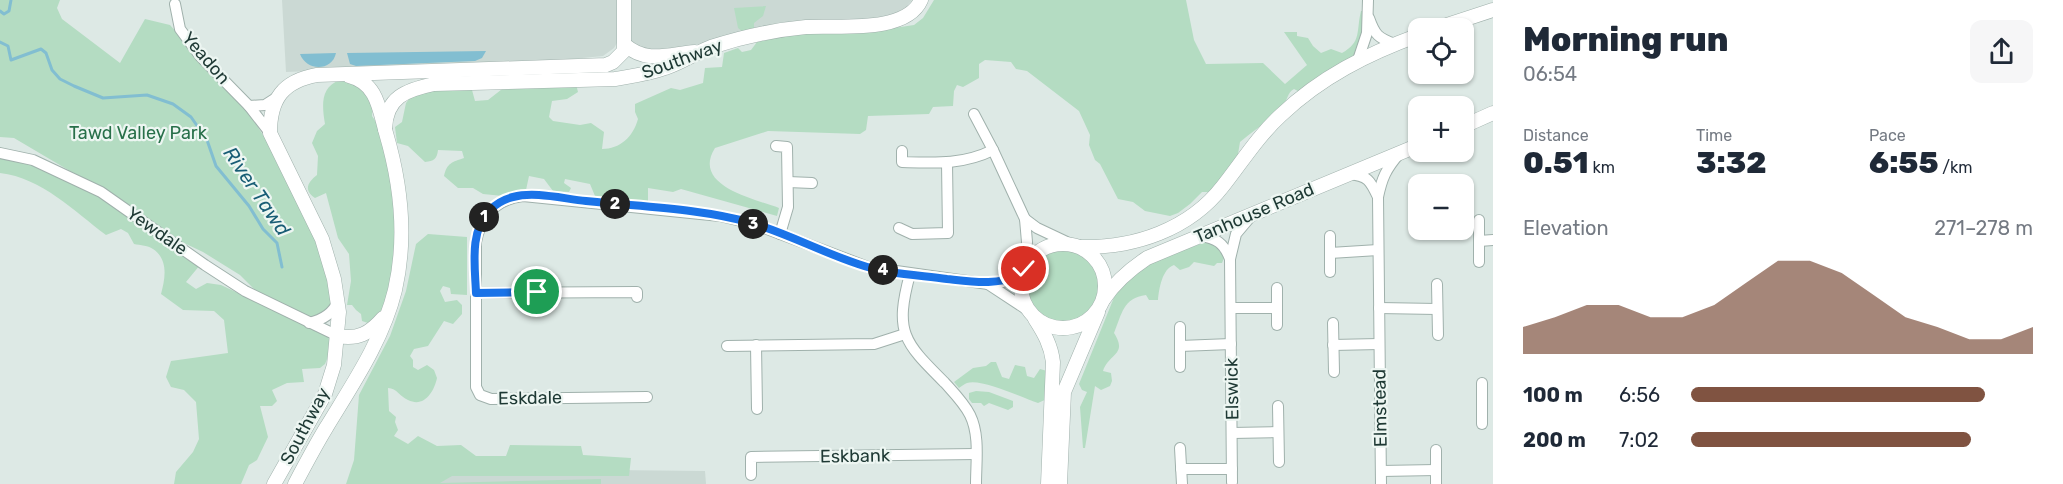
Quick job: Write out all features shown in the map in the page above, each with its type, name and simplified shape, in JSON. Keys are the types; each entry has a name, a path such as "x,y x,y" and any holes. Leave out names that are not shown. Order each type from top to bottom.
{"street":[{"name":"Southway","path":"279,96 286,88 305,77 317,75 597,67 613,62 624,51 624,0"},
{"name":"Southway","path":"385,129 388,110 394,102 404,93 419,87 434,84 615,79 665,68 700,52 746,37 785,29 888,23 911,14 921,0"},
{"path":"1358,60 1367,33 1368,0"},
{"name":"Yeadon","path":"175,4 180,29 200,56 249,106 270,134"},
{"path":"1468,18 1492,10"},
{"path":"1368,15 1375,33 1395,44"},
{"name":"Tanhouse Road","path":"1077,246 1118,244 1148,238 1185,221 1218,192 1280,116 1323,81 1358,60 1408,39"},
{"path":"625,45 636,54 652,57 700,52"},
{"name":"Southway","path":"295,484 324,430 356,379 378,336 394,290 402,244 402,222 391,150 378,100 368,84 359,78 345,74"},
{"path":"249,106 265,105 279,96"},
{"path":"270,134 270,117 279,96"},
{"path":"1474,122 1493,113"},
{"path":"974,114 1025,219 1027,242 1021,290 1031,314 1052,350 1048,484"},
{"name":"Southway","path":"270,134 322,238 338,301 338,336 334,365 325,394 274,484"},
{"path":"776,146 787,147 788,207 780,234"},
{"path":"902,151 902,162 947,163 972,159 993,150"},
{"name":"Tanhouse Road","path":"1060,484 1064,393 1101,304 1114,283 1147,258 1408,150"},
{"name":"Yewdale","path":"0,153 33,160 101,192 237,286 338,336"},
{"name":"Elmstead","path":"1381,484 1378,197 1388,166 1399,154"},
{"path":"899,228 912,234 948,233 947,163"},
{"path":"1348,174 1369,180 1378,197"},
{"path":"788,182 812,183"},
{"name":"Eskdale","path":"647,397 491,399 483,397 477,387 476,242 481,223 497,205 513,197 539,196 702,213 736,219 856,264 879,270 988,284 1004,282 1023,272"},
{"name":"Elswick","path":"1232,482 1230,259 1236,234 1253,214"},
{"path":"1025,219 1037,228 1088,252 1100,265 1105,283 1101,304 1093,316 1075,327 1053,327 1031,314"},
{"path":"1479,220 1479,262"},
{"path":"1200,236 1217,240 1223,244 1230,259"},
{"path":"1330,236 1330,272"},
{"path":"1479,240 1493,240"},
{"path":"1023,272 1036,254 1044,248 1053,245 1077,246"},
{"path":"1330,253 1378,250"},
{"path":"910,274 902,305 905,334 915,353 960,399 973,423 976,484"},
{"name":"Eskdale","path":"988,284 1031,314"},
{"path":"1437,284 1438,335"},
{"path":"1276,288 1277,325"},
{"path":"476,293 637,292 637,297"},
{"path":"309,323 327,316 338,301"},
{"path":"1231,308 1277,308"},
{"path":"1379,308 1437,309"},
{"path":"338,336 354,338 362,336 376,327 387,315"},
{"path":"1333,323 1334,372"},
{"path":"1180,327 1180,367"},
{"path":"727,346 874,344 905,334"},
{"name":"Elswick","path":"1180,346 1231,344"},
{"name":"Elmstead","path":"1334,345 1379,344"},
{"path":"756,345 757,410"},
{"path":"1482,424 1485,390"},
{"path":"1278,406 1279,462"},
{"name":"Elswick","path":"1232,433 1278,432"},
{"path":"1180,448 1182,484"},
{"path":"1436,450 1436,484"},
{"name":"Eskbank","path":"751,475 751,457 976,454"},
{"path":"1181,469 1232,469"},
{"name":"Elmstead","path":"1381,471 1436,470"}],"shaded area":[{"path":"282,0 618,0 617,43 603,56 542,62 286,72"},
{"path":"628,0 912,0 897,17 720,40 649,53 630,42"},
{"path":"610,470 705,471 706,484 423,484 424,475"}],"green space":[{"name":"Tawd Valley Park","path":"0,0 60,0 57,8 62,19 120,63 145,19 170,25 246,109 276,155 322,250 332,306 319,316 308,317 257,292 240,275 203,252 184,243 179,250 200,265 186,282 196,289 207,283 221,285 326,334 331,342 325,364 320,368 302,369 304,382 287,383 272,390 277,401 272,406 260,406 268,437 257,460 249,465 241,484 174,484 176,472 193,452 199,439 196,402 184,390 171,387 166,377 171,361 228,353 224,320 214,311 183,310 161,294 164,264 153,249 134,244 128,233 121,229 106,235 44,188 30,181 0,173 0,158 43,167 119,200 14,138 0,137"},
{"path":"934,0 1186,0 1194,40 1206,64 1263,63 1285,84 1307,65 1284,32 1297,32 1297,36 1308,38 1321,53 1331,49 1342,53 1353,45 1361,11 1372,11 1357,59 1300,92 1294,89 1274,115 1240,142 1237,160 1210,192 1202,192 1178,213 1170,216 1145,211 1133,202 1118,199 1100,164 1095,160 1089,145 1090,135 1079,111 1027,71 1016,69 1011,62 985,60 979,64 979,78 963,87 957,85 954,91 953,106 933,107 929,114 868,116 866,130 860,134 768,131 715,148 710,161 712,172 718,181 742,195 779,208 777,216 681,189 673,192 648,188 648,201 595,196 590,184 565,179 564,183 571,188 569,192 553,191 544,179 529,176 526,190 503,196 483,194 473,188 458,188 444,176 451,164 464,158 462,151 438,150 434,159 425,162 408,146 397,143 395,127 402,122 406,103 416,90 461,85 472,90 475,101 488,100 506,86 576,84 578,92 567,99 552,101 549,117 553,121 580,125 591,123 604,132 602,149 615,147 625,141 636,125 638,119 635,104 671,88 680,90 703,83 705,68 722,67 724,53 738,48 742,52 751,50 757,42 794,34 881,30 914,25 923,18"},
{"path":"766,6 763,16 754,23 754,28 743,32 738,28 734,8"},
{"path":"340,80 360,85 373,104 372,116 389,148 398,239 384,313 371,324 362,321 361,314 352,305 347,305 351,281 349,254 338,238 326,193 315,198 308,189 309,183 317,175 318,156 312,143 317,131 325,124 324,98 329,87"},
{"path":"428,234 467,237 467,295 451,294 450,288 443,286 440,291 445,302 457,300 462,305 462,314 453,324 444,321 428,346 414,349 410,356 413,360 413,367 418,370 427,365 434,370 437,378 431,393 423,400 414,402 405,399 394,389 388,388 389,411 396,417 398,430 394,436 408,444 418,436 437,446 461,445 476,456 506,456 510,445 581,446 583,455 631,458 629,476 452,476 440,483 601,479 601,484 346,484 354,460 359,395 390,336 406,291 416,244"},
{"path":"1206,242 1212,243 1225,255 1222,263 1214,266 1194,262 1189,267 1180,270 1174,265 1164,275 1158,300 1149,300 1146,295 1132,300 1124,308 1114,333 1118,340 1118,350 1103,371 1111,373 1112,381 1110,386 1101,390 1095,386 1085,448 1083,448 1080,407 1087,392 1082,390 1079,384 1115,295 1137,272 1138,266"},
{"path":"1063,248 1078,251 1090,259 1098,271 1101,286 1098,301 1090,313 1078,321 1063,324 1048,321 1036,313 1028,301 1025,286 1028,271 1036,259 1048,251"},
{"path":"991,362 996,362 1002,377 1009,379 1015,365 1025,367 1027,376 1034,378 1040,369 1047,371 1049,398 1038,403 982,383 967,383 959,388 954,382 973,368 986,366"},
{"path":"989,392 1013,401 1013,407 1008,410 989,403 984,406 981,403 972,403 969,393"}],"water":[{"path":"486,51 482,58 475,61 356,66 350,64 347,53"},
{"path":"336,53 330,64 319,67 308,64 300,54"}],"waterway":[{"path":"0,11 4,14 9,11 11,0"},
{"name":"River Tawd","path":"0,42 8,46 11,60 41,49 46,53 52,70 60,79 103,98 147,95 173,104 191,117 207,140 216,166 249,206 263,229 277,243 282,267"}],"route":[{"path":"537,292 476,293 476,242 481,223 490,210 504,200 513,197 539,196 702,213 736,219 856,264 879,270 988,284 1014,278 1022,274 1024,269"}]}
